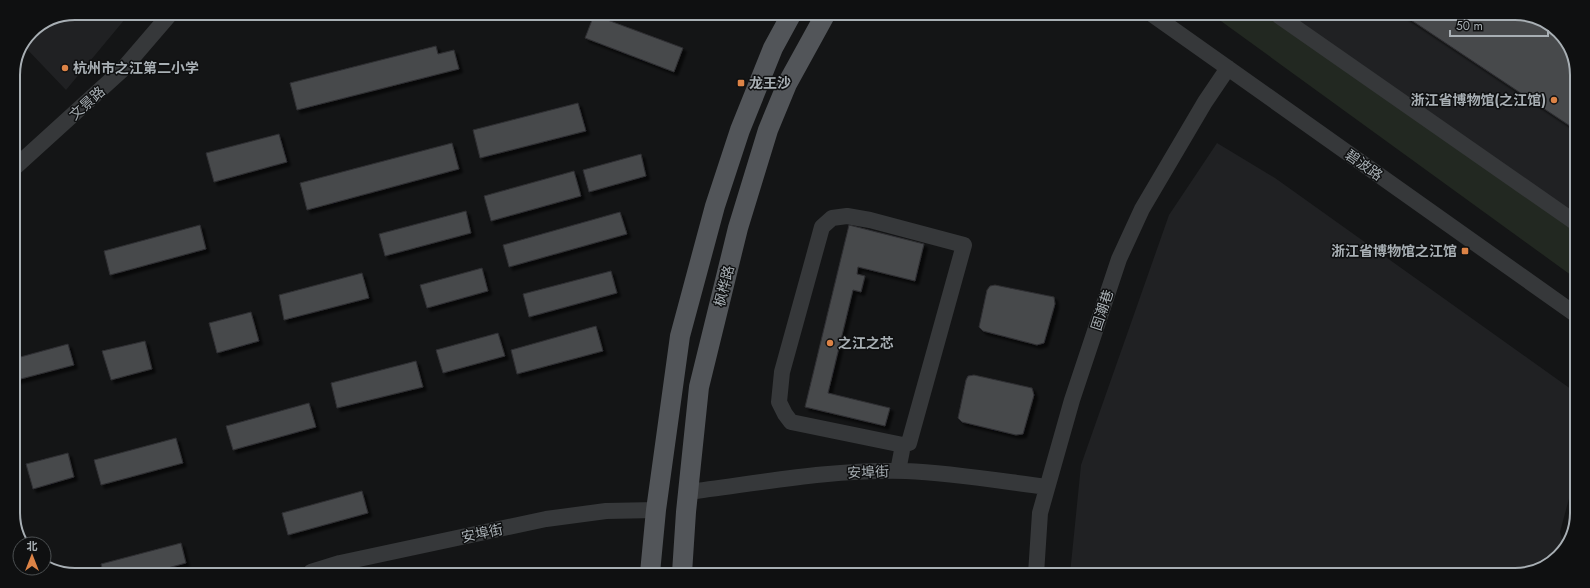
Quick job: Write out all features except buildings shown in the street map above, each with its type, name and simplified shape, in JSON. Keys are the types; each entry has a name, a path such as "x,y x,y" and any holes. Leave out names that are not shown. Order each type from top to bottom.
{"main road":[{"name":"枫桦路","path":"650,568 656,510 680,336 715,206 740,130 773,48 788,20"},
{"name":"枫桦路","path":"682,568 688,492 699,386 738,228 768,130 787,84 822,20"}],"street":[{"name":"文景路","path":"20,164 122,70 165,20"},
{"name":"碧波路","path":"1159,20 1570,310"},
{"path":"1285,20 1570,219"},
{"name":"固潮巷","path":"1036,568 1040,513 1072,400 1119,259 1142,209 1205,102 1228,68"},
{"path":"847,216 870,220 964,246 909,443 903,445 791,422 784,414 779,402 782,372 822,227 832,218 847,216"},
{"path":"898,471 903,445"},
{"name":"安埠街","path":"688,492 847,472 898,471 950,475 1048,487"},
{"name":"安埠街","path":"324,568 340,563 546,519 606,511 656,510"}],"shaded area":[{"name":"杭州市之江第二小学","path":"124,20 66,90 27,49 29,44 44,29 64,21"},
{"path":"1220,20 1274,20 1570,227 1570,274"},
{"path":"1274,20 1522,20 1543,27 1549,31 1563,47 1570,71 1570,227"},
{"path":"1217,143 1275,178 1570,388 1570,495 1560,532 1562,541 1561,544 1549,557 1543,561 1522,568 1071,568 1081,465 1169,215"}],"place":[{"name":"杭州市之江第二小学","path":"65,68"},
{"name":"龙王沙","path":"741,83"},
{"name":"浙江省博物馆(之江馆)","path":"1554,100"},
{"name":"浙江省博物馆之江馆","path":"1465,251"},
{"name":"之江之芯","path":"830,343"}]}
